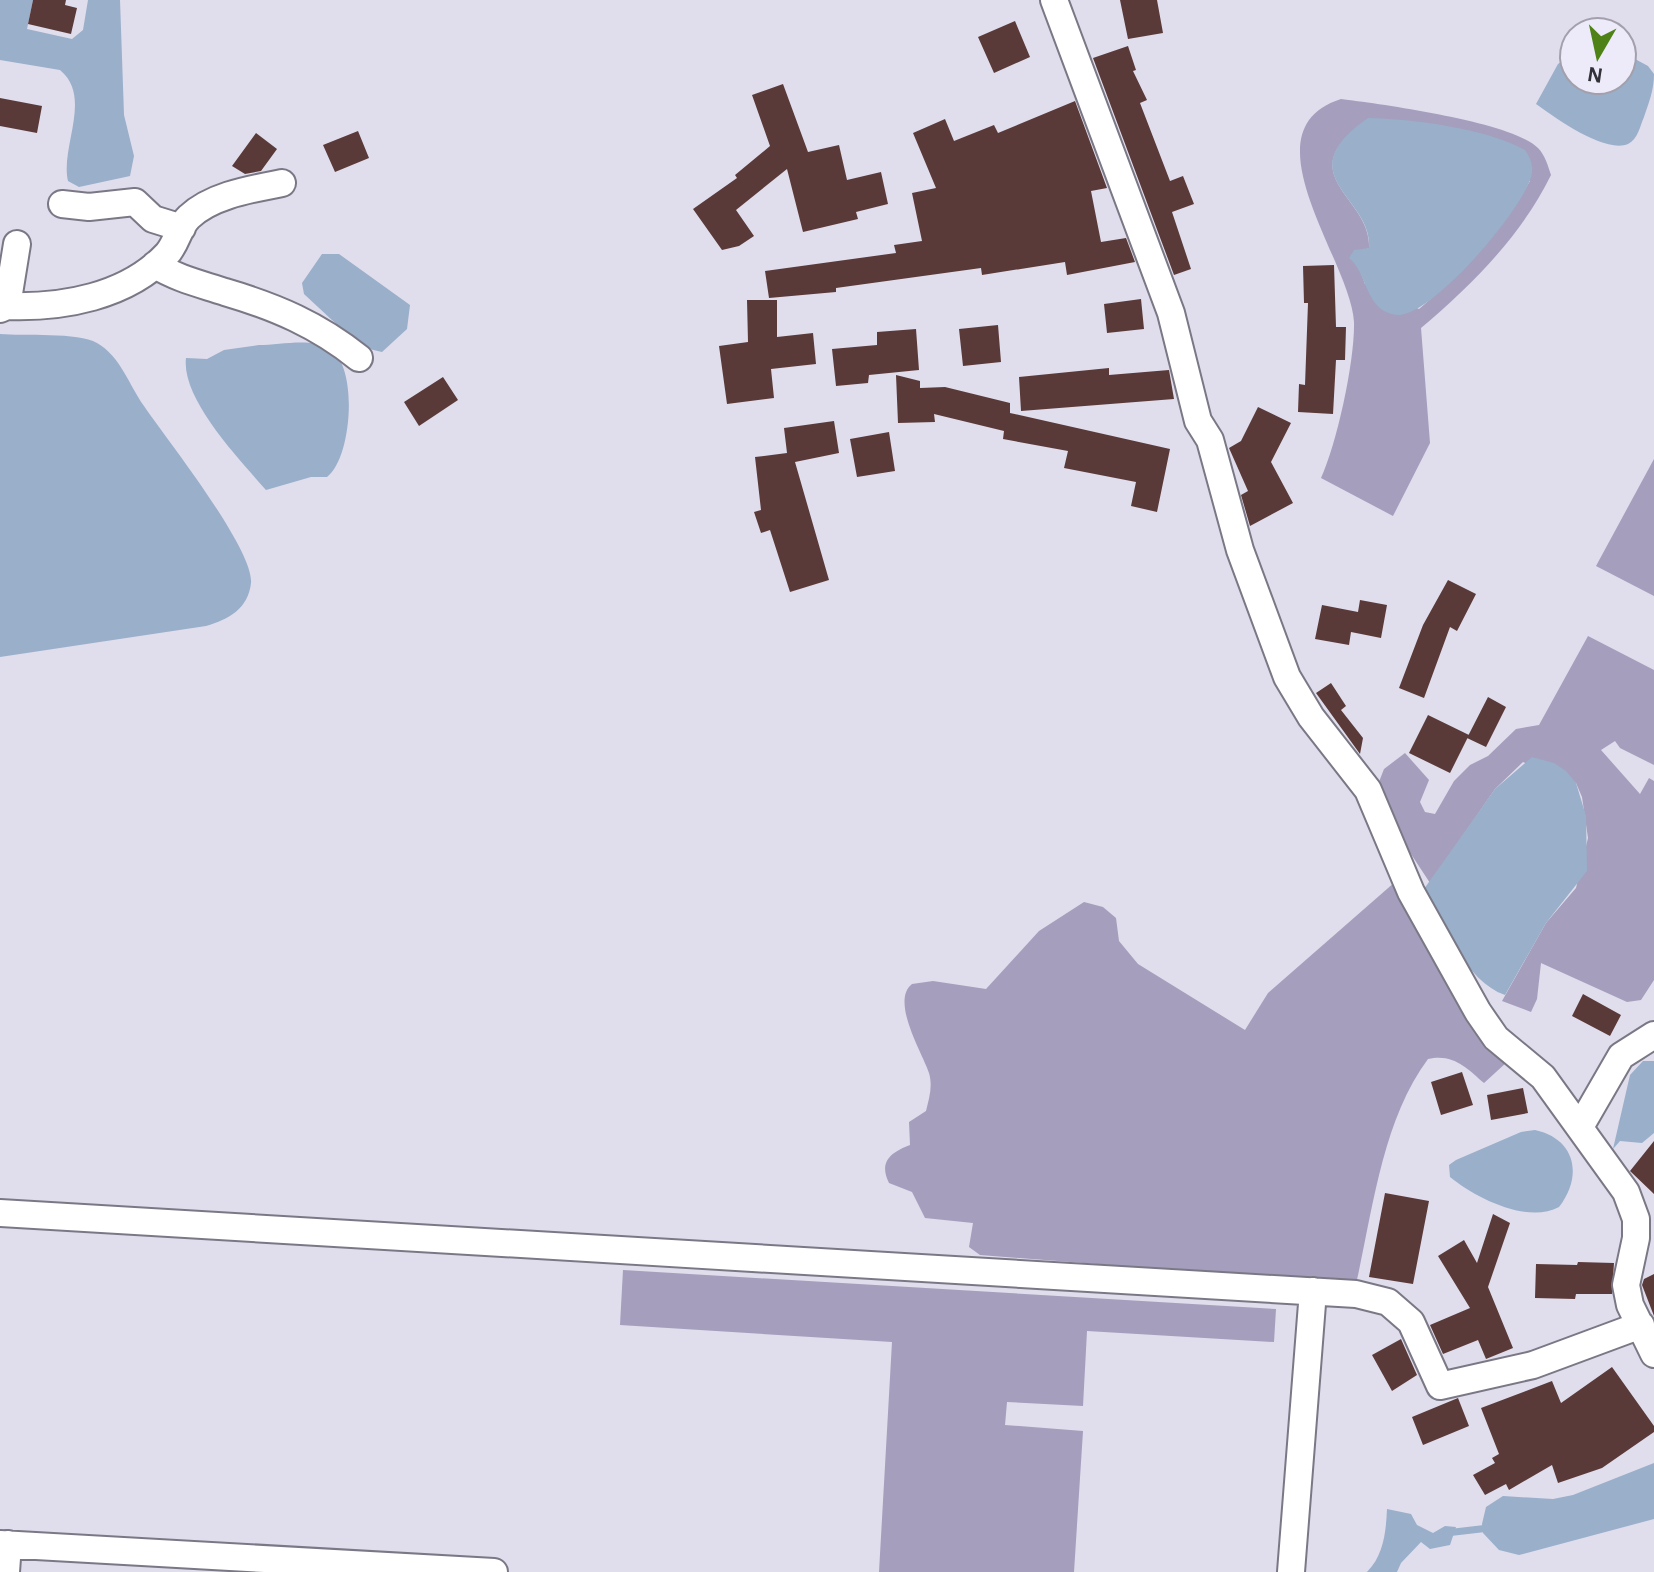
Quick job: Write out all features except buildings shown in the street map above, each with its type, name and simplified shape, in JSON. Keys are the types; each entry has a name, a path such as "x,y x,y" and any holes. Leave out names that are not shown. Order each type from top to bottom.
{"street":[{"path":"1054,0 1171,313 1198,421 1210,440 1240,550 1287,677 1311,717 1368,790 1411,892 1478,1012 1496,1038 1543,1077 1626,1192 1645,1226 1626,1285 1630,1305 1654,1354"},
{"path":"17,244 3,308 75,301 123,285 155,265 170,250 189,217 239,192 282,183"},
{"path":"62,204 89,207 135,202 153,219 182,228"},
{"path":"155,265 185,280 294,315 330,334 359,358"},
{"path":"1580,1127 1621,1056 1654,1035"},
{"path":"0,1213 1313,1291 1388,1302 1411,1322 1440,1386 1533,1365 1641,1325"},
{"path":"1291,1572 1313,1291"},
{"path":"6,1572 4,1544 494,1572"}],"shaded area":[{"path":"1341,99 1475,122 1524,139 1538,148 1551,175 1525,219 1494,258 1459,295 1421,328 1430,443 1393,516 1321,478 1344,401 1352,357 1354,322 1349,296 1310,199 1301,167 1301,138 1313,115","holes":["1368,119 1434,125 1530,181 1507,217 1480,250 1419,309 1365,284 1357,263 1362,251 1369,248 1366,230 1339,185 1333,171 1334,156 1345,139"]},
{"path":"1654,459 1654,596 1596,566"},
{"path":"1588,636 1654,670 1654,765 1620,748 1615,741 1601,750 1640,794 1649,778 1654,781 1654,980 1641,1000 1627,1002 1541,963 1537,999 1531,1012 1502,1001 1546,923 1576,888 1588,838 1582,797 1576,783 1523,762 1495,789 1430,883 1394,828 1377,787 1384,769 1405,753 1429,780 1420,802 1425,812 1435,814 1454,781 1470,765 1488,756 1516,729 1539,725"},
{"path":"1395,882 1507,1062 1484,1083 1452,1060 1428,1059 1412,1083 1389,1138 1356,1284 980,1255 969,1247 973,1223 925,1218 912,1192 889,1183 886,1163 893,1154 910,1145 909,1122 926,1111 930,1092 929,1073 906,1015 906,992 912,984 933,981 986,989 1039,931 1084,902 1103,907 1116,918 1119,941 1138,964 1245,1030 1268,993"},
{"path":"623,1270 1276,1309 1274,1342 1087,1331 1083,1406 1007,1402 1005,1425 1083,1431 1074,1572 879,1572 892,1342 620,1325"}],"water":[{"path":"0,0 33,0 27,29 72,39 83,30 88,0 120,0 124,115 134,156 130,176 79,187 68,181 74,94 60,70 0,60"},
{"path":"1638,61 1654,74 1644,117 1636,136 1628,144 1618,146 1594,139 1536,104 1558,64 1558,96 1638,96"},
{"path":"1368,118 1406,120 1470,130 1525,150 1532,167 1526,189 1514,210 1475,258 1432,299 1412,311 1397,315 1379,307 1373,300 1349,258 1354,250 1369,248 1367,230 1333,171 1334,156 1344,138"},
{"path":"322,254 339,254 410,305 407,329 382,352 361,347 304,294 302,283"},
{"path":"0,334 77,337 97,343 112,356 238,545 251,583 246,600 236,612 206,626 0,657"},
{"path":"319,344 338,356 348,390 349,411 342,451 336,467 327,477 311,477 266,490 202,410 187,374 186,358 207,359 224,350 259,345"},
{"path":"1532,757 1554,763 1576,783 1586,816 1587,871 1546,923 1505,995 1491,988 1467,965 1424,889 1495,789"},
{"path":"1643,1061 1654,1061 1654,1133 1642,1143 1620,1141 1613,1149 1630,1075"},
{"path":"1535,1130 1559,1141 1571,1160 1571,1183 1559,1207 1546,1211 1517,1211 1487,1200 1450,1177 1449,1165 1456,1160 1521,1132"},
{"path":"1654,1463 1654,1519 1519,1555 1499,1550 1483,1533 1486,1507 1503,1496 1553,1499 1573,1495"},
{"path":"1387,1509 1411,1514 1417,1525 1433,1533 1445,1526 1456,1527 1450,1545 1430,1549 1421,1542 1401,1563 1397,1572 1367,1572 1381,1550"}],"waterway":[{"path":"1446,1533 1489,1528"}]}
